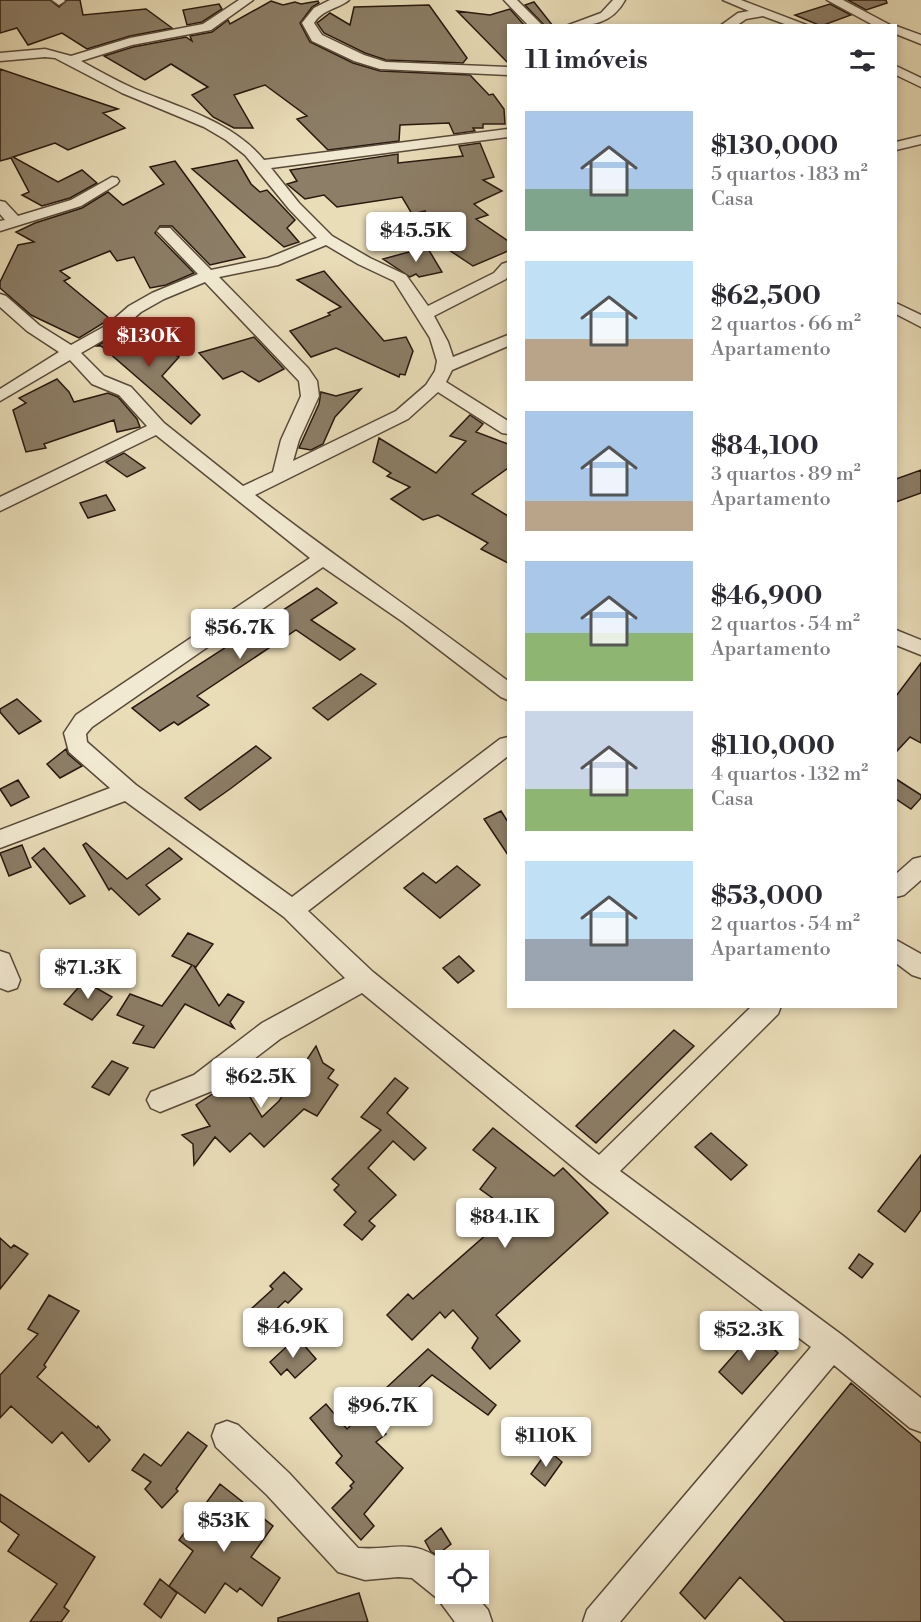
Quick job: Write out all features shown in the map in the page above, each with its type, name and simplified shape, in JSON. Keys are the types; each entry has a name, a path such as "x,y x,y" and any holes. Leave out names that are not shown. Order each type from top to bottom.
{"street":[{"path":"69,61 130,42 207,27 247,0"},
{"path":"343,0 313,14 308,23 310,30 317,38 359,58 404,69 507,71"},
{"path":"510,0 535,24"},
{"path":"580,24 604,18 619,0"},
{"path":"729,0 798,24"},
{"path":"833,0 882,24"},
{"path":"729,24 742,16 766,12"},
{"path":"897,30 913,24"},
{"path":"897,30 921,40"},
{"path":"0,57 52,53 127,90 209,124 231,137 262,165 294,206 327,239 364,261 400,278 425,314 444,352 440,375"},
{"path":"897,71 921,83"},
{"path":"262,165 507,133"},
{"path":"897,146 918,142"},
{"path":"0,205 7,224 76,203 112,181"},
{"path":"165,231 302,372 308,381 310,396 290,441 280,474"},
{"path":"0,396 113,328 135,309 208,275 272,262 327,239"},
{"path":"425,314 500,276 507,268"},
{"path":"0,299 33,328 70,352 98,380 125,391 158,427 192,456 323,558 410,617 507,691"},
{"path":"897,309 921,322"},
{"path":"242,494 402,415 415,406 440,375 507,340"},
{"path":"440,375 507,428"},
{"path":"0,505 158,427"},
{"path":"323,558 78,727 74,740 77,746 128,791 292,910 364,980 600,1172 832,1345 921,1417"},
{"path":"897,637 921,648"},
{"path":"292,910 507,746"},
{"path":"0,839 128,791"},
{"path":"897,887 921,866"},
{"path":"897,951 921,968"},
{"path":"160,1100 203,1083 271,1031 364,980"},
{"path":"600,1172 767,1008"},
{"path":"599,1622 832,1345"},
{"path":"227,1436 278,1484 349,1561 364,1564 398,1561 416,1563 435,1576"},
{"path":"461,1604 476,1622"}],"building":[{"path":"0,0 50,0 59,7 67,0 80,0 83,15 146,9 172,28 130,36 87,49 62,33 28,45 17,28 0,33"},
{"path":"848,0 886,0 887,3 866,10"},
{"path":"271,1 283,5 318,1 319,3 312,7 300,23 310,42 353,63 380,71 470,75 489,95 493,94 504,109 505,124 483,124 483,128 473,128 475,131 454,134 449,123 400,125 399,141 328,150 297,119 307,116 265,85 234,95 253,128 234,128 213,117 192,95 208,87 171,64 145,80 104,56 133,47 186,37 192,41 190,36 212,32 228,20 230,24"},
{"path":"534,2 551,24 543,24 525,5"},
{"path":"219,4 222,9 202,22 187,25 183,10"},
{"path":"830,4 851,15 826,24 816,24 795,15"},
{"path":"429,5 467,58 463,63 386,60 365,53 324,33 317,23 330,13 350,25 354,7"},
{"path":"510,9 523,24 507,24 507,62 457,11 490,15"},
{"path":"0,69 118,109 103,113 125,128 68,150 55,143 13,157 58,182 82,170 97,183 70,198 42,206 22,195 29,192 11,158 0,161"},
{"path":"480,143 494,177 483,180 502,191 474,204 488,215 476,219 507,240 507,251 473,266 434,240 425,211 412,214 402,197 337,207 324,195 305,199 287,184 297,181 290,170 398,154 398,163 463,156 459,146"},
{"path":"237,160 251,184 260,192 267,190 295,220 287,228 299,242 284,247 192,169"},
{"path":"175,161 245,257 210,265 172,226 160,226 155,233 194,273 166,285 150,288 134,257 117,261 110,251 60,271 70,278 64,281 110,319 79,338 31,315 0,288 0,282 18,245 34,242 16,232 35,223 82,208 108,192 123,205 164,184 150,167"},
{"path":"427,247 442,272 419,277 416,274 410,277 383,259"},
{"path":"324,271 384,341 406,337 413,351 405,375 400,374 399,377 336,348 311,357 290,331 330,315 328,313 341,307 297,280"},
{"path":"124,329 140,342 146,338 179,357 162,376 200,415 191,424 101,346 97,346"},
{"path":"254,337 284,369 259,382 242,371 223,379 199,353"},
{"path":"57,379 69,392 74,402 108,393 118,397 137,419 140,427 117,432 114,420 44,444 46,448 26,452 13,410 26,403 19,398"},
{"path":"361,389 335,417 323,444 311,450 299,448 319,404 321,392 336,396"},
{"path":"470,415 483,424 476,432 507,444 507,469 472,494 507,515 507,562 481,549 488,543 438,515 423,520 391,499 410,487 387,476 391,473 373,462 379,438 436,473 466,441 450,436"},
{"path":"124,453 145,468 127,477 106,462"},
{"path":"921,470 921,493 897,502 897,479"},
{"path":"106,495 115,510 88,518 80,503"},
{"path":"317,588 337,603 311,620 355,649 340,660 296,630 197,696 209,705 178,725 174,722 160,731 132,708"},
{"path":"921,663 921,743 910,737 897,751 897,695"},
{"path":"361,674 376,684 328,720 313,708"},
{"path":"17,699 41,721 19,734 0,712 0,709"},
{"path":"256,746 271,758 230,789 200,810 185,798"},
{"path":"66,749 68,754 82,766 60,778 47,764"},
{"path":"18,780 29,797 11,806 0,789"},
{"path":"897,780 921,795 911,809 897,800"},
{"path":"501,811 507,820 507,854 484,819"},
{"path":"86,843 127,879 169,848 182,859 146,885 160,899 139,915 111,888 109,890 83,845"},
{"path":"22,845 31,867 9,876 0,853"},
{"path":"44,848 85,896 70,904 32,858"},
{"path":"457,866 480,885 440,918 404,888 423,873 436,883"},
{"path":"188,933 213,944 196,967 194,966 219,1006 228,994 244,1002 230,1022 234,1028 185,1004 154,1048 133,1043 144,1026 117,1015 130,994 162,1006 192,965 172,956"},
{"path":"459,956 474,971 458,983 443,968"},
{"path":"84,981 112,997 92,1020 64,1004"},
{"path":"674,1030 694,1046 596,1143 576,1126"},
{"path":"316,1046 323,1063 334,1070 328,1078 338,1085 317,1116 304,1109 264,1147 250,1133 230,1152 215,1137 194,1165 193,1144 182,1135 210,1126 196,1105 238,1077 262,1117 279,1101"},
{"path":"112,1061 128,1068 109,1095 92,1087"},
{"path":"395,1078 408,1088 387,1113 426,1148 414,1160 393,1141 368,1168 396,1195 369,1221 375,1226 362,1240 344,1225 356,1212 334,1190 339,1185 332,1179 381,1130 361,1117"},
{"path":"493,1128 554,1176 563,1168 608,1213 496,1315 520,1341 490,1369 472,1348 478,1338 453,1310 445,1318 440,1312 412,1340 387,1315 408,1294 413,1299 512,1212 480,1189 496,1168 473,1150"},
{"path":"711,1133 747,1165 731,1180 695,1147"},
{"path":"921,1155 921,1210 905,1232 878,1211"},
{"path":"0,1238 11,1248 14,1245 28,1254 0,1289"},
{"path":"859,1254 873,1264 862,1278 849,1268"},
{"path":"284,1272 302,1289 288,1303 285,1301 263,1322 251,1309 273,1289 270,1286"},
{"path":"49,1295 79,1311 44,1365 46,1367 37,1377 97,1428 98,1426 110,1440 89,1462 62,1432 52,1443 11,1406 0,1418 0,1375 38,1334 28,1329"},
{"path":"755,1331 778,1353 742,1394 719,1372"},
{"path":"297,1337 316,1359 295,1378 287,1369 281,1375 270,1362"},
{"path":"428,1349 496,1405 488,1415 432,1375 378,1425 386,1434 376,1442 403,1468 364,1514 374,1526 361,1540 332,1508 352,1488 350,1486 354,1482 336,1463 342,1456 310,1418 326,1404 347,1429"},
{"path":"851,1383 921,1443 921,1622 785,1622 740,1577 705,1619 680,1593"},
{"path":"188,1432 207,1446 176,1489 178,1491 162,1508 145,1489 151,1482 132,1470 144,1454 161,1466"},
{"path":"548,1450 562,1462 545,1486 531,1474"},
{"path":"220,1484 273,1526 251,1557 280,1578 262,1606 240,1588 237,1592 225,1583 205,1613 169,1586 193,1551 179,1540"},
{"path":"0,1494 95,1557 64,1607 69,1611 61,1622 30,1622 57,1584 8,1551 19,1535 0,1521"},
{"path":"441,1528 451,1544 443,1550 435,1550 435,1554 431,1552 425,1541"},
{"path":"160,1579 177,1593 161,1618 144,1604"},
{"path":"359,1593 368,1622 278,1622 278,1618"}]}
